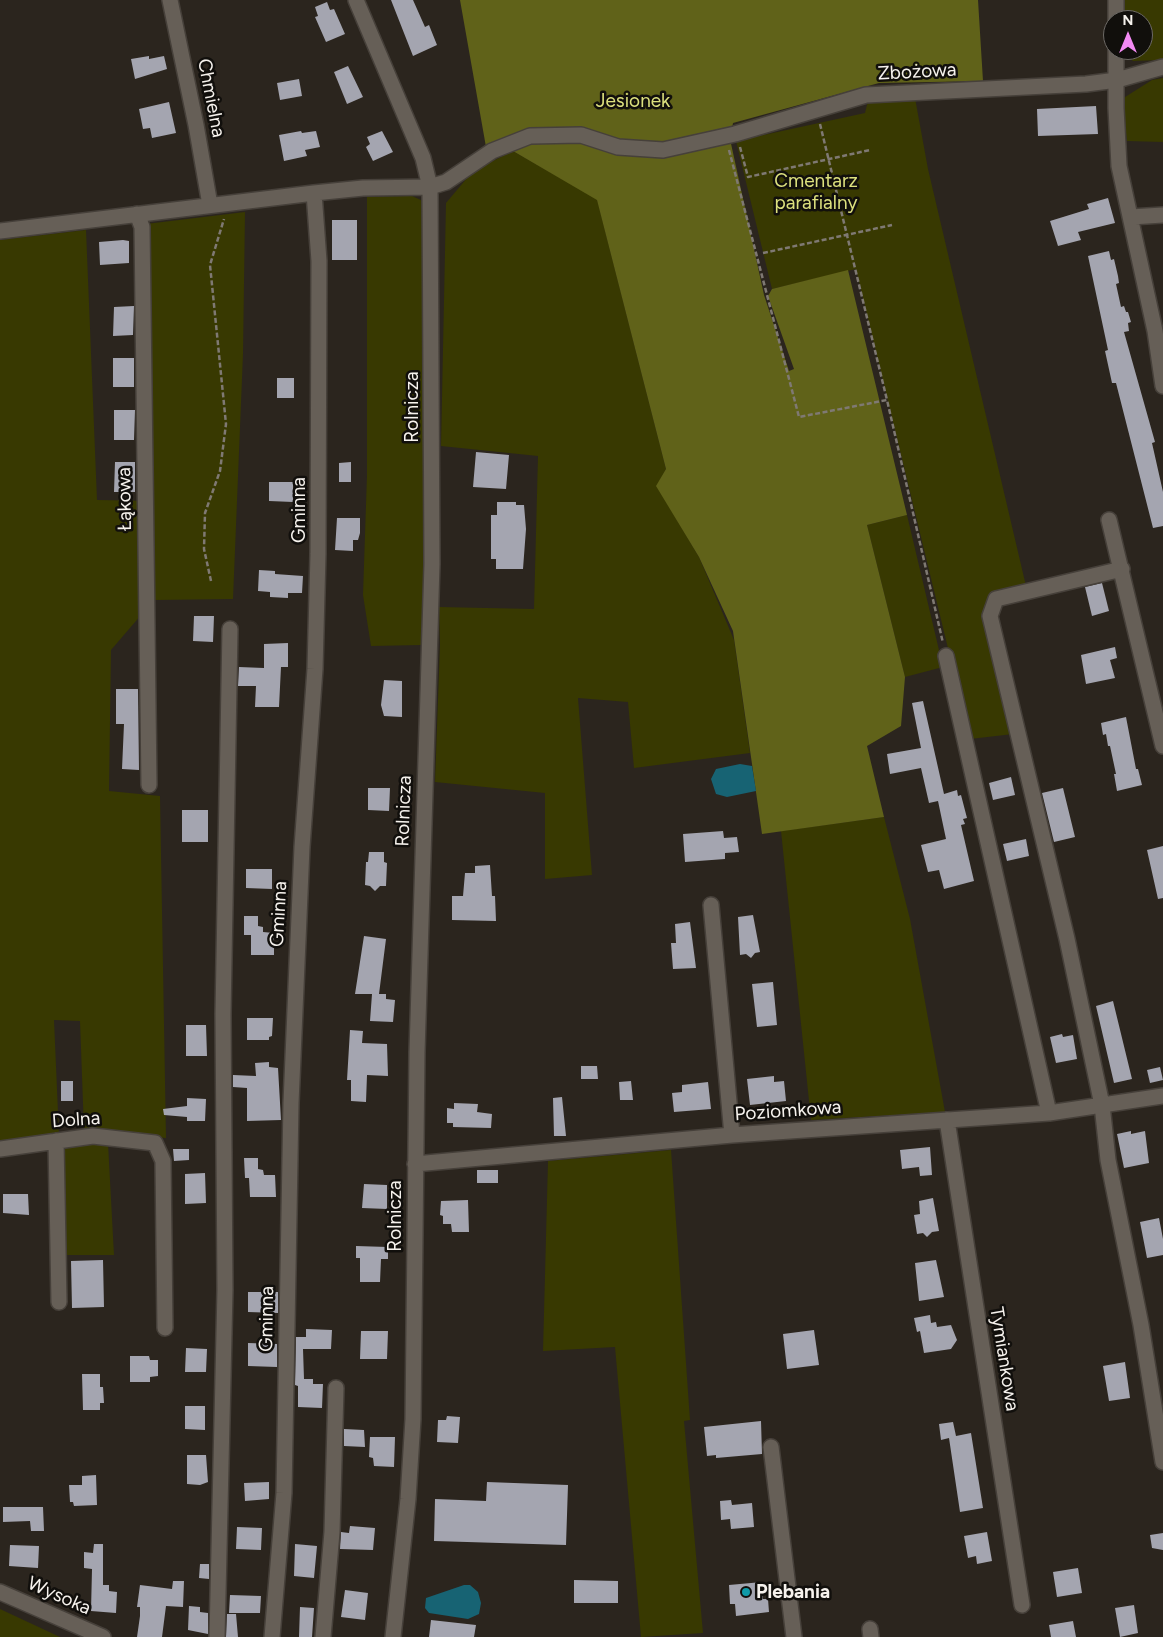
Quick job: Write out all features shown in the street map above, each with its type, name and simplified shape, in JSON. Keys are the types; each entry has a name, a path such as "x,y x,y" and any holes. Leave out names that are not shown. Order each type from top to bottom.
{"street":[{"name":"Chmielna","path":"170,0 196,124 210,205"},
{"name":"Rolnicza","path":"356,0 424,158 430,187 433,439 432,564 415,1164 412,1448 393,1637"},
{"path":"1116,60 1119,166 1155,331 1163,386"},
{"name":"Zbożowa","path":"430,187 446,182 492,151 530,136 581,135 618,147 663,150 737,139 866,95 1086,84 1117,80 1163,67"},
{"path":"0,231 314,193 363,188 430,187"},
{"name":"Gminna","path":"272,1637 284,1493 291,1103 302,847 316,631 319,261 314,193"},
{"name":"Łąkowa","path":"137,214 142,227 149,784"},
{"path":"1130,217 1163,216"},
{"path":"1110,520 1163,746"},
{"path":"1122,569 996,599 990,616 1067,939 1102,1105 1108,1160 1141,1325 1163,1462"},
{"path":"217,1637 225,1290 223,1014 230,629"},
{"path":"946,656 1049,1113"},
{"path":"711,905 732,1135"},
{"name":"Poziomkowa","path":"415,1164 732,1135 1049,1113 1163,1096"},
{"name":"Tymiankowa","path":"947,1120 1022,1605"},
{"name":"Dolna","path":"0,1148 93,1136 155,1143 163,1161 165,1328"},
{"path":"56,1141 59,1302"},
{"path":"323,1637 332,1532 336,1388"},
{"path":"771,1447 794,1637"},
{"name":"Wysoka","path":"0,1592 103,1637"}],"path":[{"path":"820,123 856,268 946,656"},
{"path":"870,150 748,177 737,139 727,142 799,417 887,400"},
{"path":"211,581 204,550 205,513 220,471 226,424 210,265 220,228 231,202"},
{"path":"763,253 892,225"}],"green space":[{"name":"Jesionek","path":"460,0 978,0 983,81 879,83 733,123 730,139 764,295 789,371 794,369 768,296 772,289 848,270 907,515 867,525 905,677 901,726 867,746 884,817 762,834 733,631 699,557 656,486 666,469 597,200 513,151 486,147"},
{"path":"1122,0 1163,0 1163,60 1133,61 1132,60 1153,60 1153,10 1122,10"},
{"path":"1163,78 1163,142 1127,141 1122,99 1152,80"},
{"name":"Cmentarz parafialny","path":"915,98 928,169 1026,586 999,600 993,609 1022,733 970,739 856,269 772,289 736,141 865,113 868,101"},
{"path":"513,151 597,199 666,469 657,486 699,557 734,640 750,753 634,768 628,702 578,698 592,875 545,879 545,793 435,782 440,645 439,607 534,609 538,456 441,446 446,203 473,171"},
{"path":"412,196 423,201 425,540 422,645 371,646 363,595 367,475 367,197"},
{"path":"245,212 243,354 233,599 154,600 111,650 109,791 160,796 166,1138 84,1131 80,1021 54,1020 59,1135 0,1142 0,240 86,230 97,500 150,501 146,224"},
{"path":"907,515 943,667 905,677 867,525"},
{"path":"884,817 910,919 945,1112 811,1120 781,831"},
{"path":"108,1143 114,1255 63,1255 61,1145"},
{"path":"671,1150 690,1420 684,1421 703,1633 641,1637 615,1347 543,1351 548,1161"},
{"path":"0,1609 60,1637 0,1637"}],"water":[{"path":"740,764 752,766 756,791 727,797 716,794 711,779 716,769"},
{"path":"464,1585 470,1585 478,1592 481,1603 479,1614 468,1619 429,1613 425,1608 426,1598"}],"building":[{"path":"391,0 413,0 425,27 429,25 437,45 413,56"},
{"path":"327,2 330,10 334,9 345,34 326,42 315,17 318,16 315,7"},
{"path":"149,56 149,59 164,56 167,69 135,79 131,59"},
{"path":"348,66 363,97 347,104 334,72"},
{"path":"299,79 302,96 280,100 277,83"},
{"path":"169,102 176,133 152,138 150,128 143,129 139,109"},
{"path":"1096,106 1098,134 1038,136 1037,109"},
{"path":"301,131 302,133 316,131 320,147 305,150 307,156 284,161 279,135"},
{"path":"382,131 393,152 373,161 366,147 370,144 367,137"},
{"path":"1108,198 1115,223 1078,232 1081,240 1058,246 1050,221 1089,209 1087,204"},
{"path":"332,220 357,220 357,260 332,260"},
{"path":"129,241 129,263 100,265 99,242"},
{"path":"1109,251 1111,260 1114,259 1118,276 1119,283 1116,284 1121,307 1124,306 1126,312 1128,312 1131,322 1128,323 1129,331 1124,332 1155,442 1152,443 1163,492 1163,526 1153,528 1116,383 1112,383 1105,351 1108,350 1088,256"},
{"path":"134,306 133,335 113,336 114,307"},
{"path":"113,358 134,358 134,387 113,387"},
{"path":"277,378 294,378 294,398 277,398"},
{"path":"114,410 135,410 134,440 114,440"},
{"path":"476,452 509,455 506,489 473,487"},
{"path":"115,462 135,462 135,492 114,492"},
{"path":"351,462 351,482 339,482 339,463"},
{"path":"269,482 293,482 293,502 269,501"},
{"path":"497,502 516,502 516,505 524,505 526,529 523,569 496,569 496,559 491,559 491,515 497,515"},
{"path":"337,518 360,518 360,533 358,540 353,540 353,551 335,550"},
{"path":"259,570 275,571 275,574 303,576 302,593 288,593 288,598 270,597 270,592 258,591"},
{"path":"1102,583 1109,611 1092,616 1085,587"},
{"path":"194,616 214,616 213,642 193,641"},
{"path":"288,643 288,667 281,667 279,707 255,707 256,686 238,686 239,667 264,668 264,644"},
{"path":"1115,647 1117,658 1110,660 1115,678 1086,684 1081,655"},
{"path":"384,680 402,681 402,717 384,716 381,705"},
{"path":"116,689 138,689 139,770 122,769 124,724 116,724"},
{"path":"923,701 944,794 957,790 958,796 961,795 967,818 963,819 965,824 961,825 974,881 944,889 939,870 928,872 921,845 946,839 938,801 929,803 921,768 890,774 887,754 921,748 912,703"},
{"path":"1126,717 1136,769 1138,769 1142,785 1117,791 1114,774 1116,774 1110,746 1108,746 1106,734 1103,735 1101,723"},
{"path":"1011,777 1015,795 993,800 989,783"},
{"path":"368,788 390,788 389,811 368,810"},
{"path":"1063,788 1075,837 1054,842 1042,793"},
{"path":"182,810 208,810 208,842 182,842"},
{"path":"723,831 724,838 737,837 739,852 725,853 725,859 685,862 683,834"},
{"path":"1026,839 1029,856 1007,861 1003,844"},
{"path":"1163,846 1163,898 1158,899 1147,850"},
{"path":"369,852 384,852 384,862 387,863 386,886 380,886 375,891 370,886 365,885 366,862 368,862"},
{"path":"490,865 492,896 495,896 496,921 452,920 452,896 463,896 465,873 475,873 475,866"},
{"path":"246,869 272,869 272,889 246,888"},
{"path":"753,915 760,952 755,953 751,958 746,954 740,955 738,917"},
{"path":"244,916 258,916 258,926 263,927 263,932 274,933 274,955 251,955 251,935 244,935"},
{"path":"690,922 696,968 673,969 671,943 676,943 675,924"},
{"path":"364,936 386,939 379,994 386,994 386,999 395,1000 393,1022 370,1021 372,994 355,994"},
{"path":"773,982 777,1025 757,1027 752,984"},
{"path":"1113,1001 1132,1079 1114,1083 1096,1006"},
{"path":"247,1018 273,1018 272,1036 269,1037 269,1040 247,1040"},
{"path":"186,1025 206,1025 207,1056 186,1056"},
{"path":"350,1030 363,1031 362,1043 387,1044 388,1076 367,1075 366,1102 351,1101 351,1080 347,1080"},
{"path":"1062,1034 1063,1037 1073,1035 1077,1059 1056,1063 1050,1037"},
{"path":"269,1062 269,1067 278,1068 281,1120 247,1121 247,1088 233,1087 233,1075 256,1076 255,1063"},
{"path":"581,1066 597,1066 598,1079 581,1079"},
{"path":"1160,1067 1163,1080 1150,1083 1147,1070"},
{"path":"774,1076 774,1082 784,1081 786,1101 750,1105 747,1079"},
{"path":"61,1081 73,1081 73,1101 61,1101"},
{"path":"631,1081 633,1100 620,1100 619,1082"},
{"path":"708,1082 711,1109 674,1112 672,1093 682,1092 682,1085"},
{"path":"562,1097 566,1136 554,1136 553,1098"},
{"path":"187,1098 206,1099 205,1121 187,1121 187,1117 164,1115 163,1109 187,1106"},
{"path":"454,1103 478,1104 477,1112 492,1114 491,1128 453,1127 453,1123 447,1123 447,1108 454,1109"},
{"path":"1131,1131 1131,1134 1145,1131 1149,1163 1124,1168 1117,1134"},
{"path":"930,1147 932,1175 920,1176 919,1167 902,1169 900,1150"},
{"path":"173,1149 189,1149 189,1160 174,1161"},
{"path":"244,1158 258,1158 258,1169 263,1170 264,1175 275,1175 276,1197 250,1197 249,1178 245,1178"},
{"path":"477,1170 498,1170 498,1183 477,1183"},
{"path":"205,1173 206,1203 185,1204 185,1174"},
{"path":"364,1184 387,1185 387,1209 362,1208"},
{"path":"3,1194 28,1194 29,1215 3,1213"},
{"path":"933,1198 939,1231 932,1232 927,1237 923,1233 917,1234 914,1215 920,1214 919,1201"},
{"path":"468,1200 469,1232 452,1232 451,1224 443,1224 443,1216 440,1215 441,1201"},
{"path":"1159,1218 1163,1239 1163,1255 1147,1258 1140,1222"},
{"path":"356,1246 388,1247 388,1259 381,1259 380,1282 360,1282 360,1258 356,1258"},
{"path":"103,1260 104,1307 72,1308 71,1261"},
{"path":"936,1260 944,1297 919,1301 915,1263"},
{"path":"248,1292 278,1292 278,1313 248,1312"},
{"path":"930,1315 931,1323 936,1322 937,1327 951,1325 957,1340 951,1349 924,1353 920,1331 917,1332 914,1318"},
{"path":"306,1329 332,1330 331,1349 303,1349 304,1379 313,1379 313,1384 323,1384 322,1408 298,1407 298,1386 295,1385 296,1337 306,1337"},
{"path":"814,1330 819,1365 787,1369 783,1334"},
{"path":"361,1331 388,1331 387,1359 360,1359"},
{"path":"248,1343 277,1344 277,1367 248,1366"},
{"path":"186,1348 207,1349 206,1372 185,1372"},
{"path":"130,1356 149,1356 150,1360 158,1360 158,1376 150,1377 150,1382 130,1382"},
{"path":"1125,1362 1130,1398 1109,1401 1103,1366"},
{"path":"82,1374 100,1374 100,1387 103,1387 104,1403 100,1403 100,1410 83,1410"},
{"path":"185,1406 205,1406 205,1430 185,1429"},
{"path":"447,1416 460,1417 458,1443 437,1442 438,1420 446,1420"},
{"path":"761,1421 762,1454 716,1458 716,1455 707,1456 704,1427"},
{"path":"953,1422 956,1436 971,1433 983,1508 960,1512 949,1438 941,1440 939,1424"},
{"path":"344,1429 364,1430 365,1447 344,1446"},
{"path":"370,1437 395,1437 394,1467 374,1466 373,1458 369,1457"},
{"path":"187,1455 206,1455 208,1482 200,1485 187,1484"},
{"path":"96,1475 97,1505 74,1506 73,1502 70,1502 69,1485 82,1485 82,1476"},
{"path":"269,1482 269,1499 245,1501 244,1483"},
{"path":"487,1482 568,1485 566,1545 434,1541 435,1499 486,1501"},
{"path":"731,1500 732,1505 752,1503 754,1527 731,1529 730,1519 721,1520 720,1501"},
{"path":"3,1507 43,1507 44,1531 31,1531 30,1521 3,1522"},
{"path":"350,1526 375,1528 373,1550 340,1549 341,1532 349,1533"},
{"path":"237,1527 262,1528 261,1550 236,1549"},
{"path":"987,1532 992,1561 977,1564 976,1556 968,1558 964,1536"},
{"path":"1163,1533 1163,1550 1152,1548 1150,1535"},
{"path":"94,1544 103,1544 103,1585 109,1585 109,1591 117,1592 116,1613 91,1611 92,1569 84,1568 84,1552 93,1553"},
{"path":"295,1544 317,1546 314,1578 294,1576"},
{"path":"10,1545 39,1546 38,1568 9,1566"},
{"path":"200,1564 209,1564 209,1579 199,1578"},
{"path":"1078,1568 1082,1593 1057,1597 1053,1572"},
{"path":"574,1580 618,1581 618,1603 574,1603"},
{"path":"173,1581 184,1581 183,1607 166,1606 162,1637 137,1637 140,1616 140,1607 137,1607 140,1585 172,1589"},
{"name":"Plebania","path":"762,1582 763,1599 768,1599 769,1612 736,1616 735,1604 730,1604 729,1585"},
{"path":"345,1590 368,1593 365,1620 341,1617"},
{"path":"230,1595 261,1596 260,1613 229,1613"},
{"path":"1134,1605 1138,1633 1120,1637 1115,1608"},
{"path":"189,1606 200,1607 200,1612 208,1613 208,1634 188,1630"},
{"path":"300,1607 314,1608 312,1637 299,1637"},
{"path":"227,1614 236,1614 238,1637 226,1637"},
{"path":"431,1620 476,1625 474,1637 429,1637"},
{"path":"1073,1621 1076,1637 1051,1637 1049,1625"}],"place":[{"name":"Plebania","path":"746,1592"}]}
